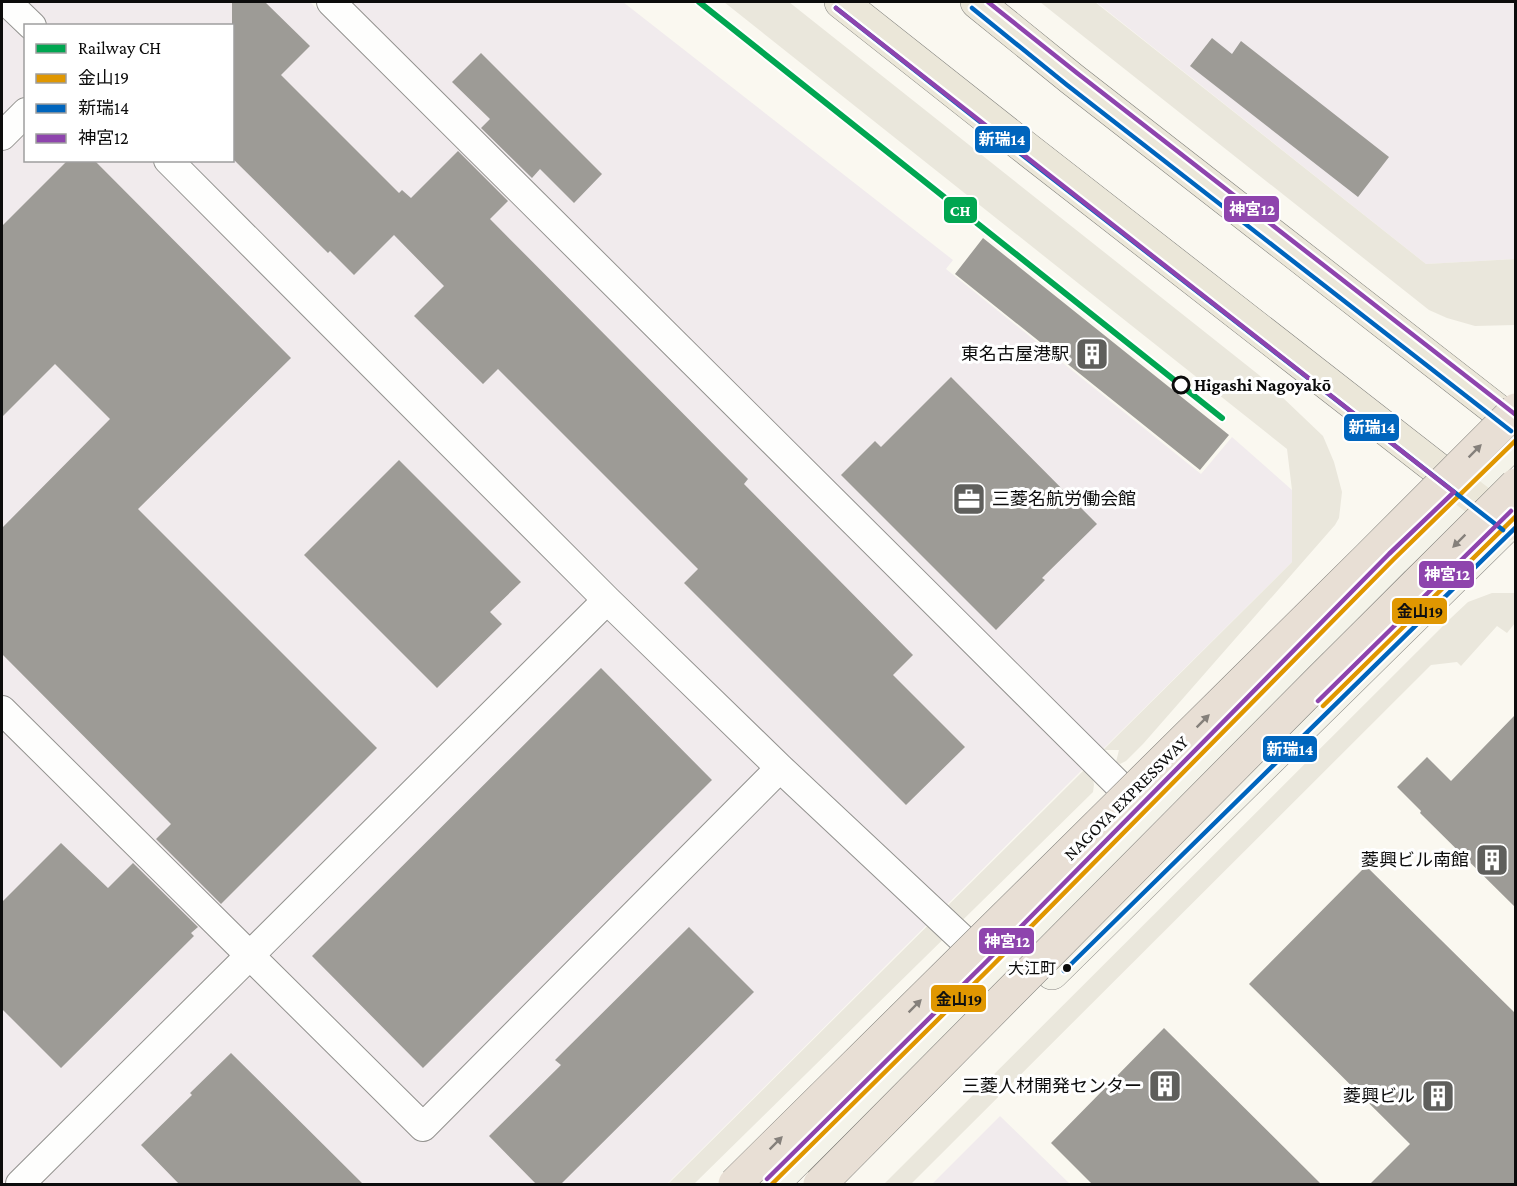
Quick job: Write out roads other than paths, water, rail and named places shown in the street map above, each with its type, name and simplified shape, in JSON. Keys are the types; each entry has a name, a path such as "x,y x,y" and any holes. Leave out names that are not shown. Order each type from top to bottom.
{"highway":[{"name":"NAGOYA EXPRESSWAY","path":"735,1185 1515,410"},
{"path":"820,1185 1515,485"}],"main road":[{"path":"834,1185 1512,520 1465,491 841,2"},
{"path":"977,2 1072,79 1515,425"},
{"path":"772,1185 1515,440"}],"lane":[{"path":"7,2 30,24"},
{"path":"331,2 1145,811"},
{"path":"2,136 24,114"},
{"path":"170,162 607,600 780,768 992,966"},
{"path":"20,1185 607,600"},
{"path":"2,710 423,1127 780,768"}],"rail line":[{"name":"CH","path":"699,2 1222,418"}],"place":[{"name":"東名古屋港駅","path":"1092,354"},
{"name":"Higashi Nagoyakō","path":"1181,385"},
{"name":"三菱名航労働会館","path":"969,499"},
{"name":"菱興ビル南館","path":"1492,860"},
{"name":"大江町","path":"1067,968"},
{"name":"三菱人材開発センター","path":"1165,1086"},
{"name":"菱興ビル","path":"1438,1096"}]}
